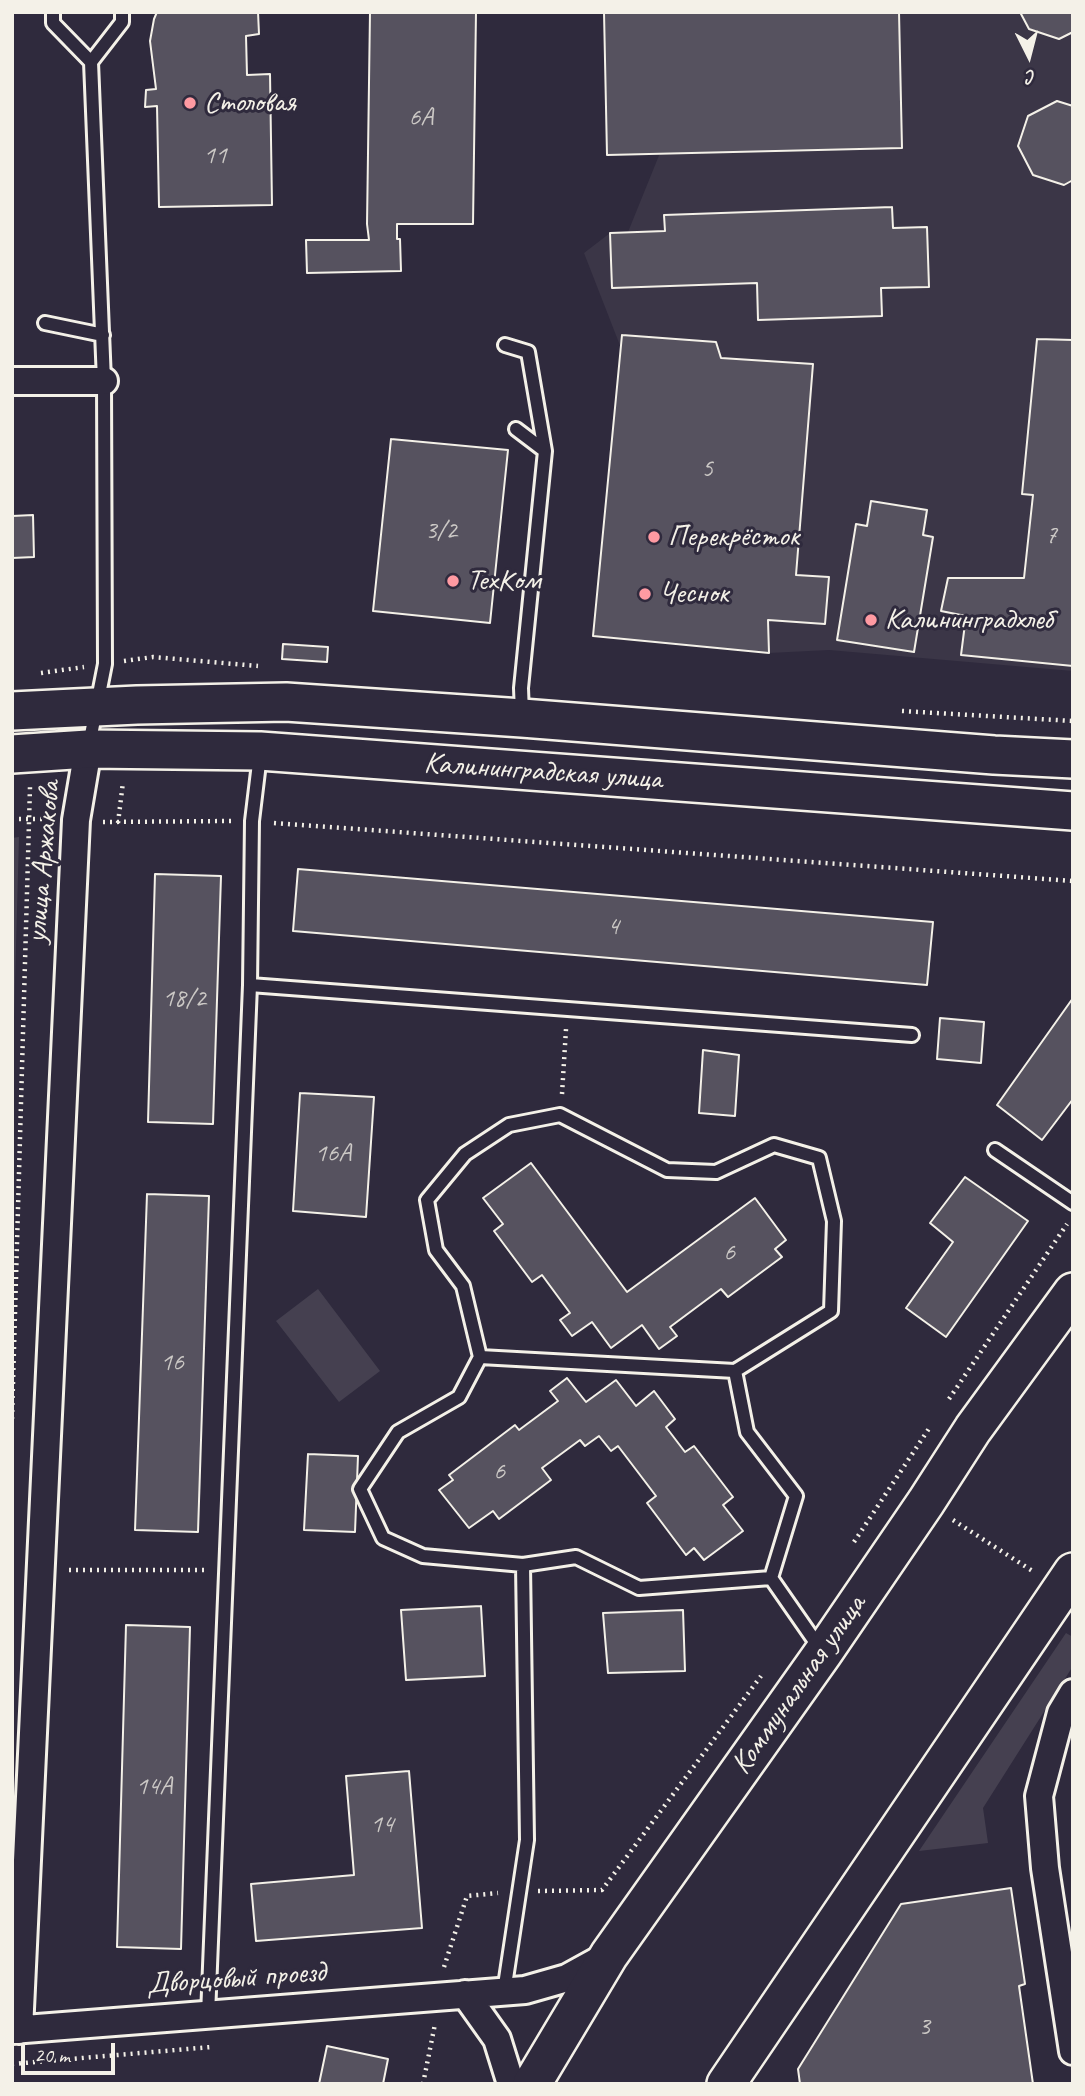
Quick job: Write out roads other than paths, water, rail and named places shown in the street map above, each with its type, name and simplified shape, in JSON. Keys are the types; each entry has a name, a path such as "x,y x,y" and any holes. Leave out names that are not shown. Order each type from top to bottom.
{"main road":[{"name":"Калининградская улица","path":"20,711 286,702 1073,759"},
{"name":"Калининградская улица","path":"21,753 88,750 260,751 1073,811"},
{"name":"Коммунальная улица","path":"532,2084 609,1955 823,1653 926,1503 973,1429 1073,1292"},
{"path":"730,2081 1067,1581"}],"street":[{"path":"12,381 104,381"},
{"name":"улица Аржакова","path":"16,2030 76,820 88,750"},
{"path":"1069,1705 1040,1796 1045,1868 1065,1946 1073,2051"},
{"name":"Дворцовый проезд","path":"16,2030 525,1990 567,1978 609,1955"},
{"path":"465,1994 497,2039 511,2084"}],"lane":[{"path":"53,12 53,23 91,62"},
{"path":"88,750 105,664 103,335 91,62 122,22 122,12"},
{"path":"45,323 103,335"},
{"path":"505,345 528,352 545,451 521,688 522,718"},
{"path":"516,429 545,451"},
{"path":"208,2014 250,985 252,821 260,751"},
{"path":"250,985 912,1035"},
{"path":"480,1357 735,1371 831,1311 834,1221 819,1158 774,1145 716,1172 667,1170 560,1115 509,1125 465,1154 427,1200 436,1250 463,1286 480,1357 459,1397 398,1432 360,1489 383,1538 423,1556 523,1565 576,1557 639,1588 771,1578"},
{"path":"995,1150 1073,1203"},
{"path":"735,1371 747,1432 796,1496 771,1578"},
{"path":"504,1992 527,1840 523,1565"},
{"path":"771,1578 823,1653"}],"place":[{"name":"Столовая","path":"190,103"},
{"name":"Перекрёсток","path":"654,537"},
{"name":"ТехКом","path":"453,581"},
{"name":"Чеснок","path":"645,594"},
{"name":"Калининградхлеб","path":"871,620"}]}
